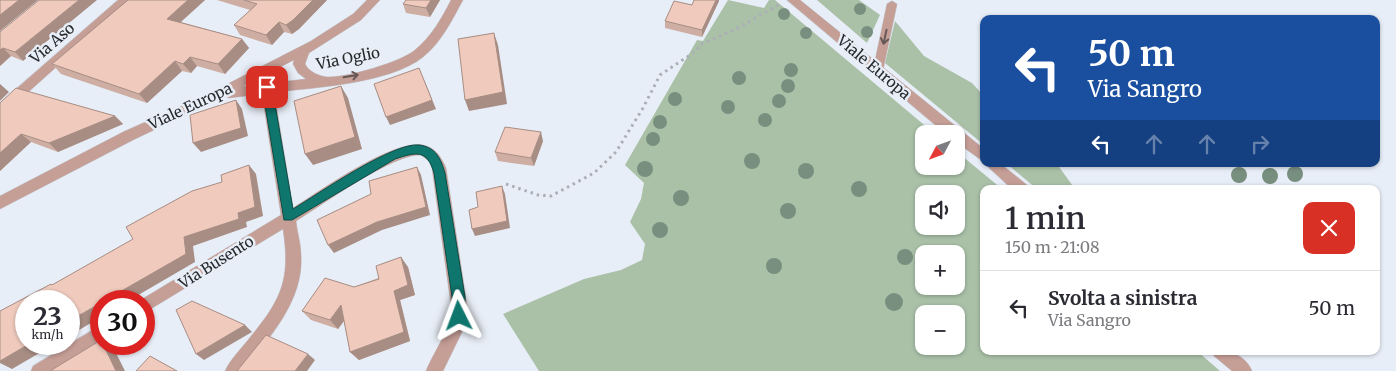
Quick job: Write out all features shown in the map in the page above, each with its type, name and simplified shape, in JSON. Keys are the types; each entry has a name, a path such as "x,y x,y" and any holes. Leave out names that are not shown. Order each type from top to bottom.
{"street":[{"name":"Via Aso","path":"0,110 124,0"},
{"name":"Viale Europa","path":"0,203 120,140 216,95 303,51 357,17 374,0"},
{"name":"Via Oglio","path":"216,95 378,72 415,57 444,26 457,0"},
{"name":"Viale Europa","path":"793,0 945,125"},
{"path":"303,51 299,64 303,72 311,77 327,80"},
{"path":"233,371 277,314 290,289 294,262 267,87"},
{"name":"Viale Europa","path":"965,141 980,154"},
{"name":"Via Busento","path":"155,299 391,156 414,149 424,150 432,155 439,168 459,305 458,326 448,349 434,371"},
{"path":"996,167 1017,185"},
{"path":"39,371 90,339"},
{"path":"1225,355 1244,371"}],"lane":[{"path":"878,70 892,4"}],"path":[{"path":"506,184 538,195 551,196 585,179 616,152 643,108 660,75 696,51 700,45 736,29 787,0"}],"green space":[{"path":"728,0 764,8 769,0 775,0 924,125 915,125 915,175 965,175 965,158 997,185 980,185 980,355 1202,355 1220,371 539,371 503,314 584,279 621,270 642,260 645,244 630,222 641,199 644,183 625,165 697,40 703,41"},
{"path":"817,0 859,0 880,15 867,43"},
{"path":"895,21 924,56 972,83 980,92 980,142 965,129 965,125 960,125 885,63"},
{"path":"1011,167 1059,167 1072,185 1032,185"}],"building":[{"path":"0,0 19,0 0,15"},
{"path":"39,0 79,0 15,52 3,48 0,50 0,32"},
{"path":"128,0 188,0 167,19 242,39 218,64 190,57 183,64 175,61 139,94 52,64"},
{"path":"244,0 313,0 293,20 286,25 279,22 266,35 234,25 257,4"},
{"path":"406,0 431,0 426,8 403,4"},
{"path":"694,0 716,0 702,30 665,21 674,1 692,5"},
{"path":"494,33 503,92 465,100 458,39"},
{"path":"419,68 432,100 386,117 374,84"},
{"path":"341,86 355,137 305,154 294,101"},
{"path":"16,88 115,116 49,143 21,134 0,153 0,103"},
{"path":"236,100 241,128 193,143 190,115"},
{"path":"505,127 541,132 531,158 495,152"},
{"path":"249,165 255,207 238,213 239,219 184,237 186,254 123,290 90,290 90,309 80,315 80,290 40,290 52,285 133,239 126,227 192,191 222,182 221,175"},
{"path":"417,167 426,207 377,222 328,245 317,220 371,194 369,181"},
{"path":"502,186 507,221 472,229 469,210 478,207 476,192"},
{"path":"401,257 408,285 394,291 404,332 350,352 341,305 330,320 302,311 325,278 354,287 379,279 376,266"},
{"path":"192,301 245,325 196,354 176,310"},
{"path":"15,303 15,352 0,361 0,311"},
{"path":"266,335 308,354 295,371 237,371"},
{"path":"90,347 90,355 108,355 116,371 50,371 76,355 80,355 80,353"},
{"path":"150,356 177,371 136,371"}],"route":[{"path":"267,87 288,217 391,156 419,149 428,152 436,159 440,173 458,297 459,316"}]}
